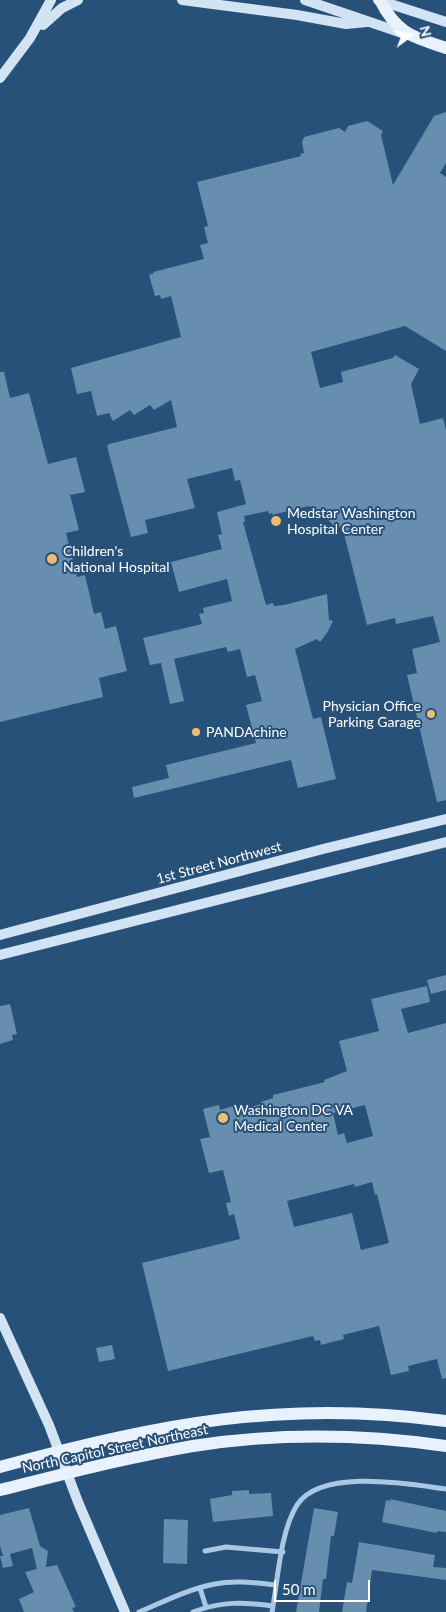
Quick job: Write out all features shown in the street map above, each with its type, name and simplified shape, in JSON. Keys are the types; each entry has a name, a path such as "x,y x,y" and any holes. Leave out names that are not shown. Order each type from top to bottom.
{"main road":[{"path":"379,0 392,22 412,37 446,48"},
{"path":"0,1467 167,1426 259,1414 353,1413 446,1421"},
{"name":"North Capitol Street Northeast","path":"0,1490 194,1446 264,1439 357,1437 446,1446"}],"street":[{"path":"0,78 30,38 51,0"},
{"path":"30,38 54,14 78,0"},
{"path":"182,0 290,14 346,24 368,22"},
{"path":"304,0 412,37"},
{"path":"379,0 446,22"},
{"name":"1st Street Northwest","path":"0,935 446,819"},
{"path":"0,955 446,842"},
{"path":"0,1318 59,1452 124,1612"},
{"path":"194,1612 206,1607 241,1602 272,1609 282,1552 295,1509 303,1498 320,1487 340,1483 381,1481 446,1489"},
{"path":"205,1551 226,1547 282,1552"},
{"path":"139,1612 216,1583 238,1582 276,1585"},
{"path":"200,1588 206,1607"}],"building":[{"path":"446,112 446,163 440,173 446,177 446,351 405,326 311,352 320,388 343,382 341,372 393,358 395,355 419,369 411,384 420,424 443,418 446,430 446,800 437,802 407,675 417,673 412,649 440,642 433,616 396,624 395,618 367,625 342,526 335,528 327,518 309,506 272,515 268,511 244,516 245,522 243,522 266,605 273,603 274,606 284,605 327,594 329,620 333,621 327,633 320,642 317,639 295,649 313,719 321,717 336,779 298,788 291,760 134,798 132,787 169,778 166,765 256,743 246,705 262,701 255,675 247,677 240,649 228,652 226,647 174,659 184,701 170,704 161,663 150,665 143,638 202,624 199,614 204,613 203,608 232,601 227,579 179,592 171,562 222,549 218,535 222,534 217,512 246,504 240,480 235,481 232,468 187,479 195,508 145,520 148,533 131,537 107,446 177,427 171,400 154,410 150,405 134,415 130,410 113,421 109,413 97,416 91,391 77,394 71,368 181,337 171,296 161,299 160,295 155,296 149,275 153,272 204,259 200,245 208,243 204,227 208,226 197,182 301,156 300,154 304,153 302,142 304,137 339,128 345,132 348,126 367,121 383,131 381,135 393,185 434,116"},
{"path":"0,372 4,372 10,398 29,393 48,464 76,457 85,492 70,495 79,530 66,533 77,577 85,575 94,614 101,612 105,629 116,626 127,671 99,678 103,697 0,722"},
{"path":"446,975 446,990 431,994 427,980"},
{"path":"427,986 430,1002 401,1009 408,1033 446,1023 446,1378 442,1379 437,1359 408,1366 409,1371 391,1375 379,1326 343,1335 344,1339 321,1345 320,1340 315,1341 313,1336 168,1371 142,1263 240,1239 234,1214 229,1216 226,1203 231,1202 223,1170 209,1173 200,1139 210,1137 203,1109 219,1105 220,1110 237,1105 238,1110 261,1104 261,1102 273,1098 273,1095 325,1082 324,1080 347,1071 339,1041 379,1031 371,999","holes":["365,1105 373,1136 347,1143 344,1133 338,1135 333,1113","372,1182 375,1195 377,1194 389,1243 361,1250 352,1213 294,1227 287,1201 354,1184 355,1187"]},
{"path":"10,1004 17,1034 12,1035 13,1040 0,1044 0,1006"},
{"path":"112,1345 115,1359 99,1362 96,1348"},
{"path":"249,1490 249,1494 271,1493 273,1516 213,1522 210,1499 232,1495 232,1491"},
{"path":"390,1499 446,1511 446,1532 437,1531 437,1533 382,1522 386,1500 390,1501"},
{"path":"29,1508 40,1546 48,1551 46,1567 57,1565 76,1607 72,1608 74,1612 24,1612 19,1599 34,1592 25,1572 37,1569 32,1548 10,1554 13,1566 3,1568 0,1556 3,1556 0,1546 0,1515"},
{"path":"314,1508 338,1512 334,1536 331,1536 326,1579 323,1579 319,1612 296,1612"},
{"path":"164,1519 188,1520 187,1564 163,1563"},
{"path":"359,1542 435,1555 433,1567 446,1568 446,1580 372,1570 366,1612 342,1612 347,1582 352,1583"}],"place":[{"name":"Medstar Washington Hospital Center","path":"276,521"},
{"name":"Children's National Hospital","path":"52,559"},
{"name":"Physician Office Parking Garage","path":"431,714"},
{"name":"PANDAchine","path":"196,732"},
{"name":"Washington DC VA Medical Center","path":"223,1118"}]}
